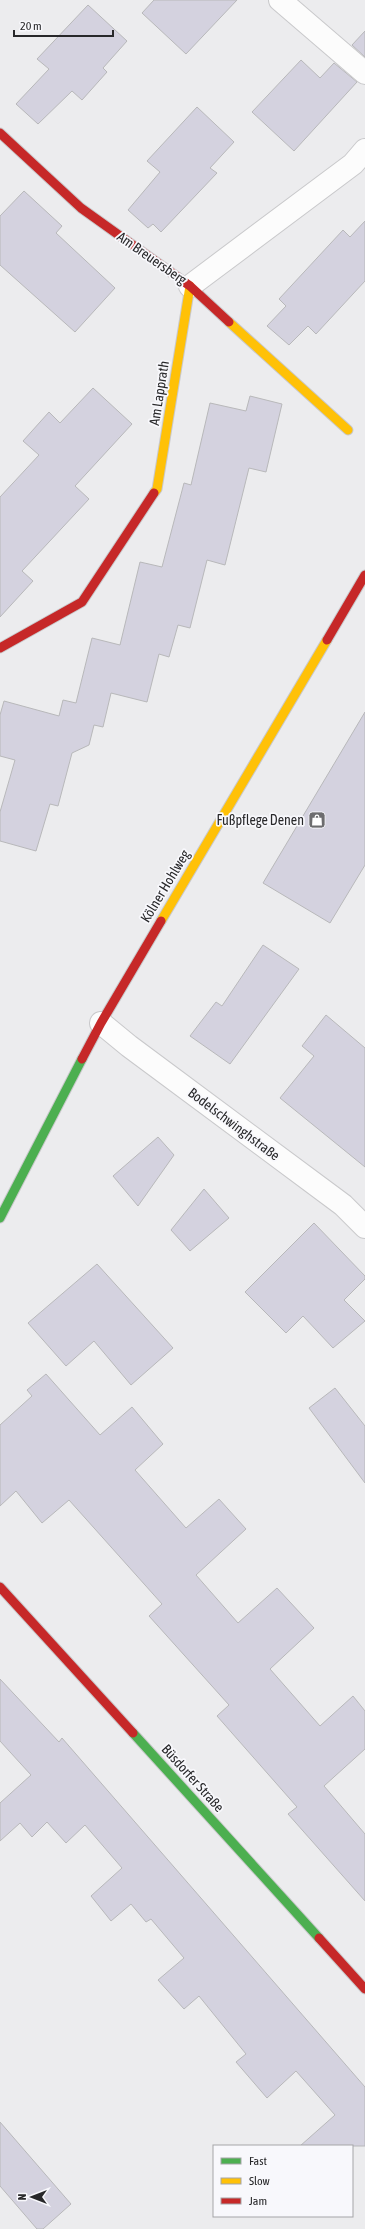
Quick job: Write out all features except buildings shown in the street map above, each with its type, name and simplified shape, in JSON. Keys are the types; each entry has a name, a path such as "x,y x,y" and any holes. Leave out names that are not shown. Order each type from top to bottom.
{"street":[{"path":"280,0 365,73"},
{"name":"Am Breuersberg","path":"0,133 81,208 190,286 341,173 365,150"},
{"path":"190,286 348,430"},
{"name":"Am Lapprath","path":"0,648 82,602 157,489 190,286"},
{"name":"Kölner Hohlweg","path":"0,1218 101,1023 365,575"},
{"name":"Bodelschwinghstraße","path":"101,1023 129,1046 343,1205 365,1226"},
{"name":"Büsdorfer Straße","path":"0,1587 365,1989"}],"traffic: fast":[{"path":"0,1218 82,1059"},
{"path":"133,1733 319,1938"}],"traffic: slow":[{"path":"154,493 157,489 190,286"},
{"path":"229,322 348,430"},
{"path":"161,921 327,640"}],"traffic: jam":[{"path":"0,133 81,208 190,286 229,322"},
{"path":"0,648 82,602 154,493"},
{"path":"327,640 365,575"},
{"path":"82,1059 101,1023 161,921"},
{"path":"0,1587 133,1733"},
{"path":"319,1938 365,1989"}],"place":[{"name":"Fußpflege Denen","path":"317,820"}]}
